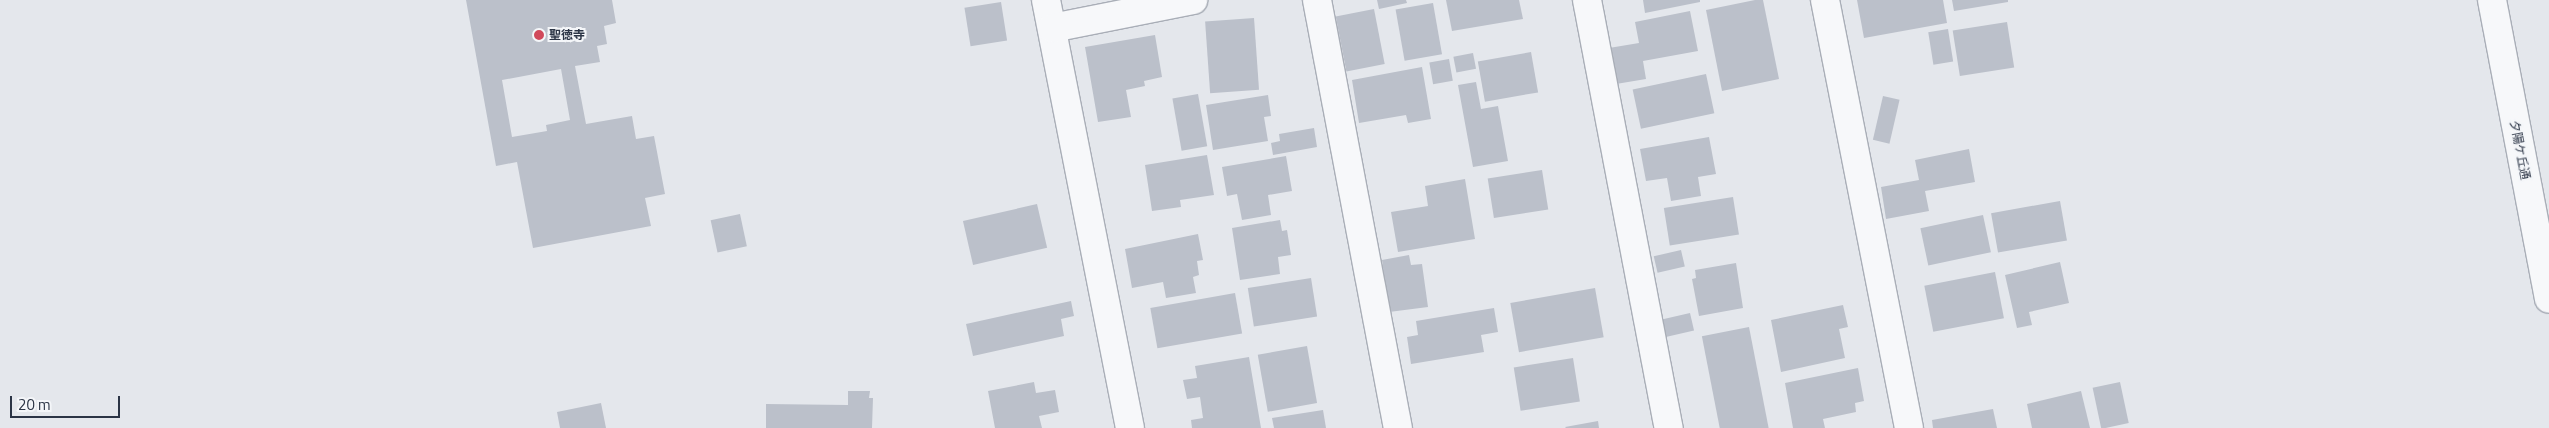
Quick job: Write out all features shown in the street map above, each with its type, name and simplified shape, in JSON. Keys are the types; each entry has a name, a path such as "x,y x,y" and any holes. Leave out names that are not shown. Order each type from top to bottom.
{"street":[{"path":"1046,0 1130,428"},
{"path":"1052,28 1193,0"},
{"path":"1317,0 1398,428"},
{"path":"1587,0 1669,428"},
{"path":"1825,0 1909,428"},
{"name":"夕陽ケ丘通","path":"2492,0 2549,299"}],"building":[{"path":"466,0 612,0 616,23 604,26 607,44 597,46 600,62 575,66 586,124 632,116 636,139 654,136 665,194 645,198 651,226 533,248 517,162 496,166","holes":["561,69 570,120 546,125 547,131 512,137 502,80"]},
{"path":"1377,0 1406,0 1407,3 1379,9"},
{"path":"1446,0 1519,0 1523,19 1452,31"},
{"path":"1643,0 1700,0 1700,2 1645,13"},
{"path":"1763,0 1779,79 1722,91 1706,10"},
{"path":"1857,0 1943,0 1947,23 1864,38"},
{"path":"1952,0 2008,0 2008,2 1954,11"},
{"path":"1001,2 1007,41 971,46 964,8"},
{"path":"1433,3 1442,54 1405,61 1396,10"},
{"path":"1374,9 1385,64 1346,71 1336,16"},
{"path":"1690,11 1698,51 1643,61 1646,79 1616,84 1609,48 1639,43 1635,22"},
{"path":"1254,18 1259,90 1210,93 1205,21"},
{"path":"2007,22 2014,67 1960,76 1953,31"},
{"path":"1948,29 1953,62 1933,65 1928,32"},
{"path":"1155,35 1162,77 1144,81 1145,86 1126,90 1131,117 1098,122 1085,47"},
{"path":"1531,52 1538,92 1485,102 1478,61"},
{"path":"1473,53 1476,69 1456,73 1453,57"},
{"path":"1449,59 1453,81 1433,84 1429,62"},
{"path":"1422,67 1431,119 1408,123 1406,115 1359,123 1352,80"},
{"path":"1706,74 1714,113 1641,129 1633,90"},
{"path":"1476,82 1481,109 1498,106 1508,161 1473,167 1458,85"},
{"path":"1198,94 1207,146 1182,151 1172,99"},
{"path":"1268,95 1271,116 1264,117 1268,141 1213,150 1206,105"},
{"path":"1883,96 1900,100 1889,144 1873,140"},
{"path":"1314,128 1317,147 1273,155 1271,143 1280,141 1279,134"},
{"path":"1709,137 1716,174 1698,177 1701,196 1671,201 1667,178 1646,181 1640,149"},
{"path":"1969,149 1975,182 1925,191 1929,211 1886,219 1881,187 1919,180 1915,160"},
{"path":"1207,155 1214,195 1180,200 1181,207 1152,211 1145,165"},
{"path":"1286,156 1292,191 1268,195 1271,215 1242,220 1237,194 1227,196 1222,167"},
{"path":"1542,170 1548,210 1494,218 1488,179"},
{"path":"1465,179 1475,239 1398,252 1391,212 1428,206 1425,186"},
{"path":"1733,197 1739,235 1670,245 1664,208"},
{"path":"2060,201 2067,240 1998,253 1991,213"},
{"path":"1037,204 1047,248 973,265 963,221"},
{"path":"740,214 747,246 718,253 711,220"},
{"path":"1983,215 1991,252 1928,265 1920,228"},
{"path":"1280,220 1282,231 1287,230 1291,255 1278,257 1280,274 1240,280 1232,228"},
{"path":"1198,234 1203,260 1197,261 1199,275 1193,277 1196,293 1166,298 1163,282 1132,288 1125,249"},
{"path":"1681,250 1685,267 1658,273 1654,256"},
{"path":"1409,255 1411,265 1422,264 1428,307 1389,312 1382,260"},
{"path":"2060,262 2069,303 2029,312 2032,325 2017,328 2005,275"},
{"path":"1736,263 1743,308 1699,316 1692,279 1696,278 1695,270"},
{"path":"1995,272 2004,318 1933,332 1924,286"},
{"path":"1311,278 1317,317 1254,327 1248,288"},
{"path":"1595,288 1604,337 1519,352 1510,303"},
{"path":"1235,293 1242,333 1157,348 1150,308"},
{"path":"1071,301 1074,316 1061,319 1064,336 973,356 966,324"},
{"path":"1843,305 1848,327 1839,329 1845,358 1781,372 1771,320"},
{"path":"1494,308 1498,332 1481,335 1484,352 1411,364 1407,337 1418,335 1416,321"},
{"path":"1690,313 1694,331 1666,337 1662,320"},
{"path":"1749,327 1769,428 1720,428 1702,336"},
{"path":"1307,346 1317,403 1268,412 1258,355"},
{"path":"1249,357 1261,428 1192,428 1191,420 1203,418 1200,397 1187,399 1183,380 1197,378 1195,366"},
{"path":"1573,358 1580,401 1521,411 1514,367"},
{"path":"1858,368 1864,401 1855,403 1856,412 1823,419 1825,428 1793,428 1785,383"},
{"path":"1034,382 1036,393 1055,390 1059,412 1039,416 1042,428 995,428 988,391"},
{"path":"2120,382 2129,423 2101,428 2093,388"},
{"path":"848,391 870,391 869,398 873,398 872,428 766,428 766,404 848,405"},
{"path":"2081,391 2090,428 2032,428 2027,404"},
{"path":"601,403 606,428 560,428 557,412"},
{"path":"1993,409 1997,428 1933,428 1932,420"},
{"path":"1323,410 1326,428 1274,428 1272,418"},
{"path":"1598,421 1599,428 1565,427"}],"place":[{"name":"聖徳寺","path":"539,35"}]}
